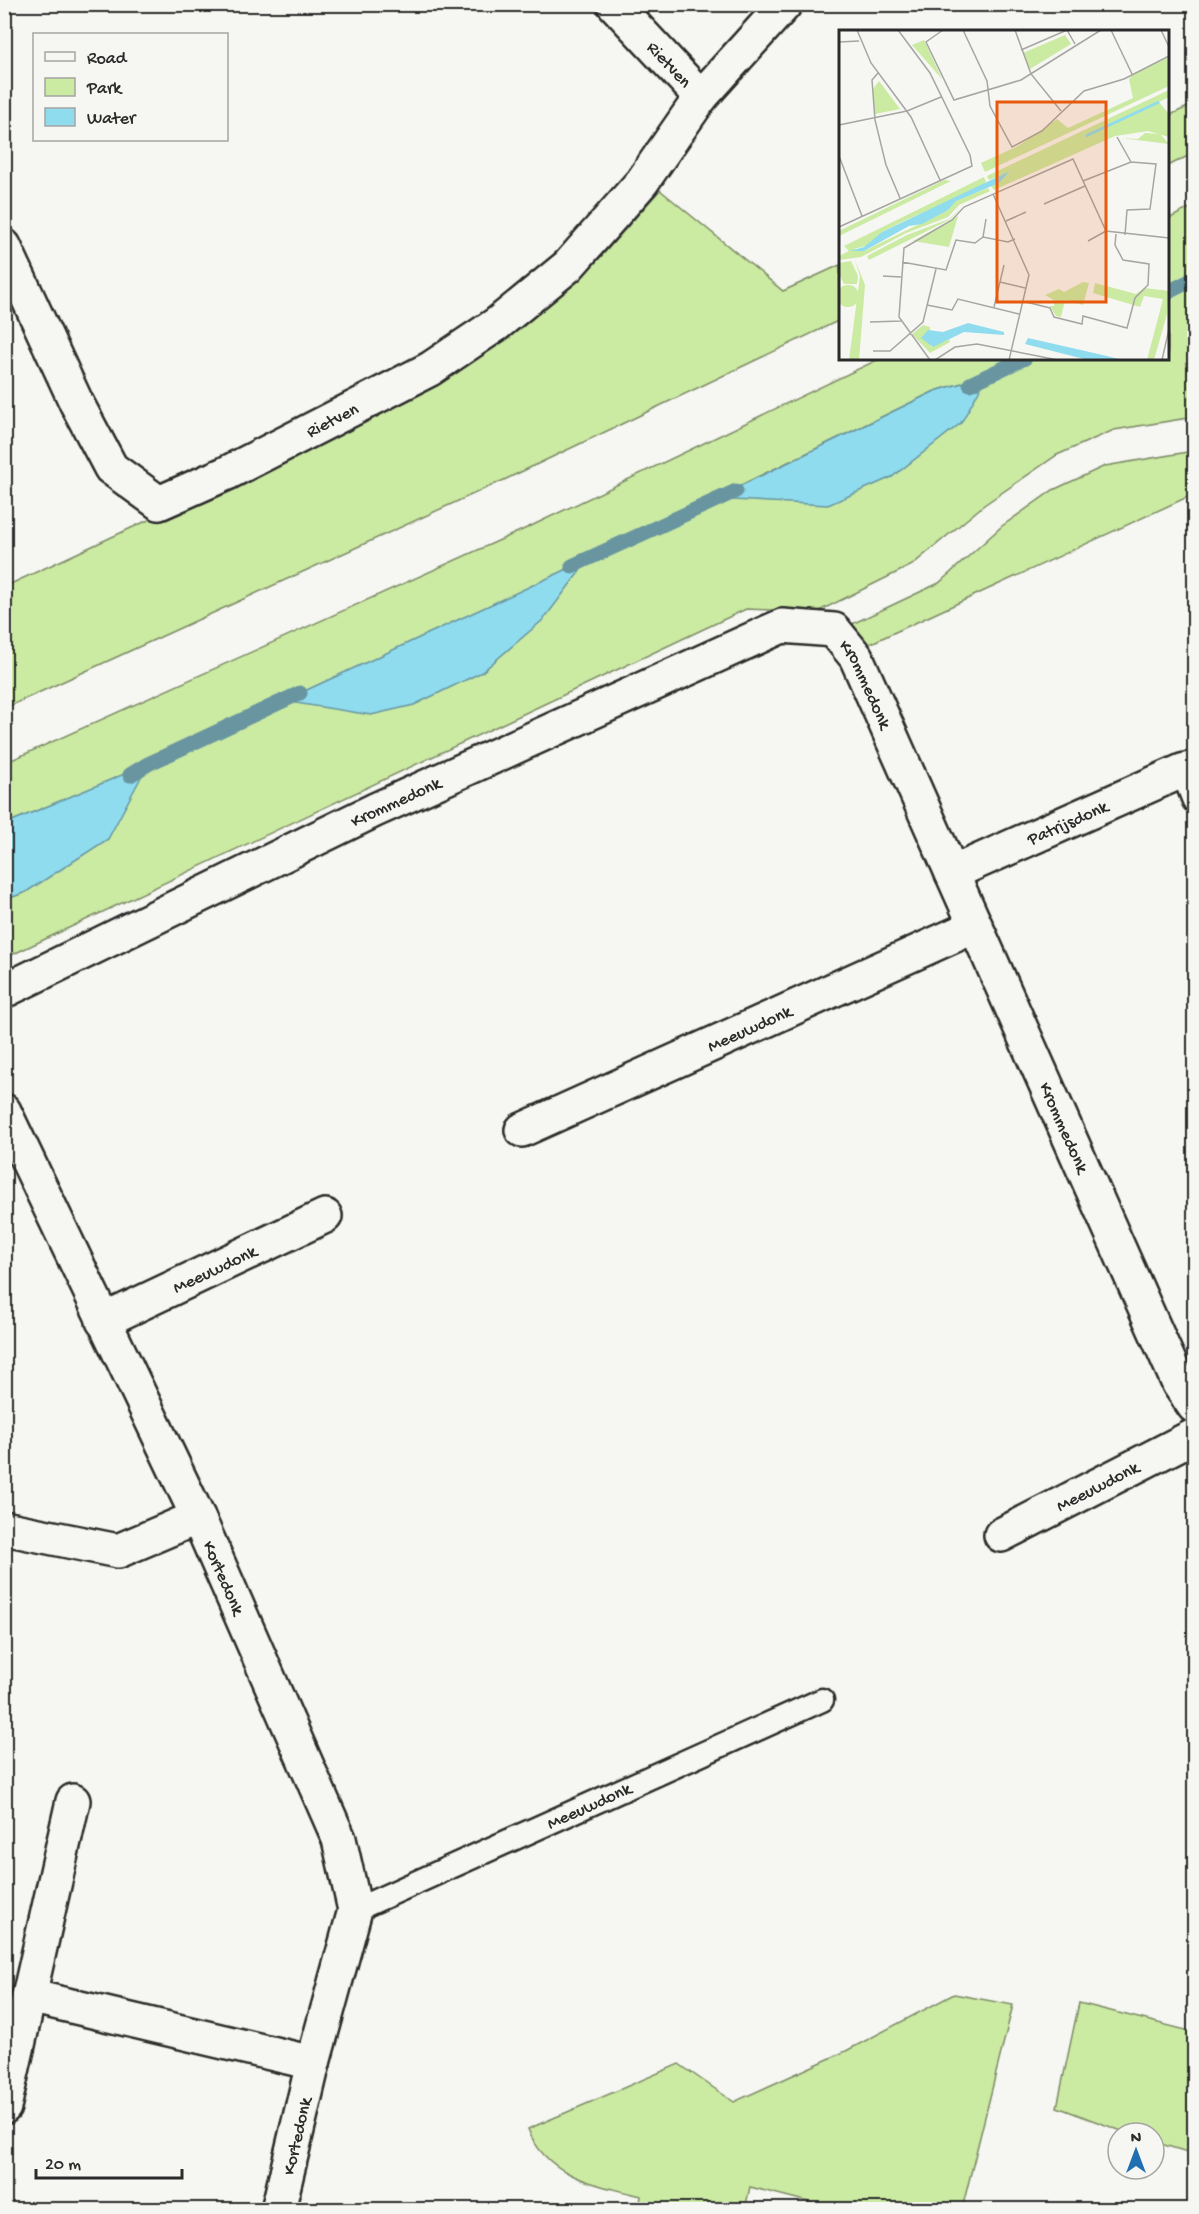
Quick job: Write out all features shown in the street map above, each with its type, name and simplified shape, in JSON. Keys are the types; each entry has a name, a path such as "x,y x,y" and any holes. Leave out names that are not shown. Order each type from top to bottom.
{"street":[{"name":"Rietven","path":"614,4 701,97"},
{"name":"Rietven","path":"4,246 76,402 111,468 159,503 227,472 430,369 497,324 568,266 642,182 701,97 785,4"},
{"name":"Krommedonk","path":"4,991 375,810 782,626 834,630 856,657 1179,1384 1194,1406"},
{"name":"Patrijsdonk","path":"952,873 1188,769"},
{"name":"Meeuwdonk","path":"522,1130 975,926"},
{"name":"Kortedonk","path":"4,1111 198,1517 339,1839 355,1910 313,2063 284,2208"},
{"name":"Meeuwdonk","path":"103,1321 325,1216"},
{"name":"Meeuwdonk","path":"1000,1535 1194,1436"},
{"path":"4,1528 118,1551 198,1517"},
{"path":"4,2107 73,1801"},
{"path":"29,1996 313,2063"}],"lane":[{"name":"Patrijsdonk","path":"1188,769 1194,801"},
{"name":"Meeuwdonk","path":"355,1910 822,1700"}],"green space":[{"path":"1194,104 1194,153 1169,166 1169,116"},
{"path":"660,190 783,291 839,265 839,320 504,480 5,708 4,587 144,522 232,486 340,434 501,341 598,260"},
{"path":"1194,206 1194,417 1114,430 1057,455 984,505 912,565 807,617 795,611 746,609 5,958 4,900 26,892 147,765 5,824 5,763 529,527 877,360 1169,360 1169,218","holes":["986,376 714,498 935,391"]},
{"path":"1194,451 1194,494 852,652 833,633 939,583 1002,526 1053,490 1105,466"},
{"path":"954,1994 1013,2005 962,2209 836,2209 750,2187 745,2209 639,2209 641,2196 591,2183 560,2168 536,2145 528,2129 679,2064 734,2102 846,2051"},
{"path":"1079,2003 1194,2032 1194,2154 1166,2146 1166,2121 1106,2121 1106,2125 1057,2107"}],"water":[{"path":"987,376 961,423 892,477 828,505 713,499 935,391"},
{"path":"589,559 544,619 482,672 414,705 371,715 283,701"},
{"path":"148,764 108,839 26,892 5,900 5,824"}],"waterway":[{"path":"1169,292 1194,279"},
{"path":"970,384 1021,360"},
{"path":"572,566 736,491"},
{"path":"130,775 148,764 300,693"}]}
